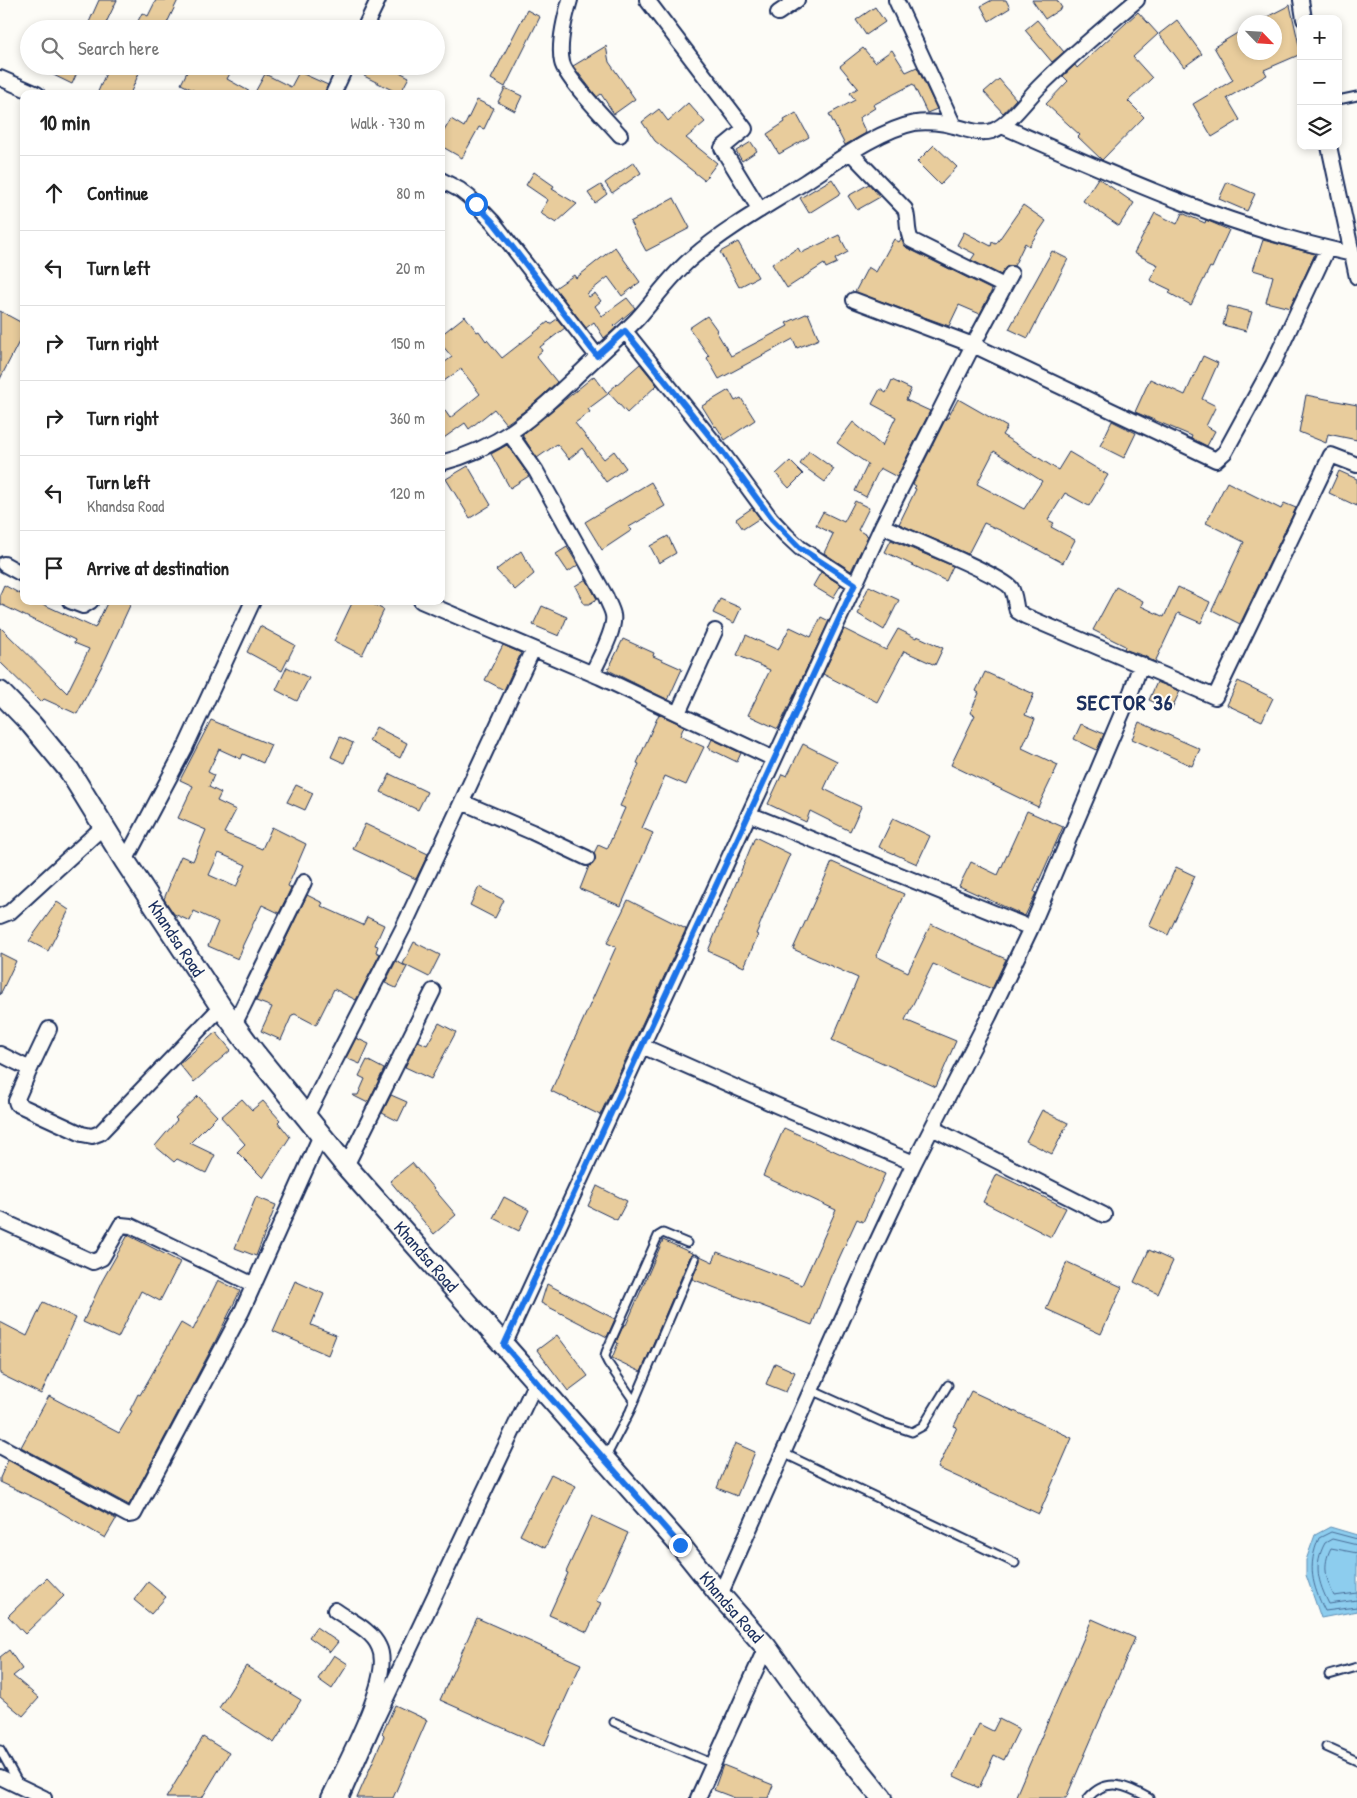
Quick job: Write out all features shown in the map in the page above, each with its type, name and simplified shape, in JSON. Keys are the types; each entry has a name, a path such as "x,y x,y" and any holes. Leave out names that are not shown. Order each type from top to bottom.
{"street":[{"path":"368,20 378,0"},
{"path":"570,0 564,26 561,53 564,70 620,135"},
{"path":"646,0 745,129 722,148 760,210"},
{"path":"778,13 797,0"},
{"path":"896,0 954,126"},
{"path":"445,462 465,457 510,434 531,418 625,331 692,257 760,210 851,153 887,133 914,123 921,122 954,126 984,132 992,131 1002,126 1046,80 1137,0"},
{"path":"1301,0 1303,15"},
{"path":"335,90 342,75"},
{"path":"0,78 28,90"},
{"path":"1002,126 1185,204 1327,249 1352,254"},
{"path":"1330,150 1357,277"},
{"path":"504,1345 882,526 1007,280 911,240 908,234 905,209 851,153"},
{"path":"445,182 469,197 493,222 597,356"},
{"path":"854,300 973,345 1216,460 1225,452 1266,377 1327,249"},
{"path":"625,331 724,454 781,530 800,548 855,584"},
{"path":"510,434 536,471 606,597 613,616 613,624 592,674"},
{"path":"882,526 1007,584 1012,590 1017,611 1025,616 1215,697 1331,455 1357,466"},
{"path":"4,564 20,573"},
{"path":"125,861 185,748 251,605"},
{"path":"430,605 592,674 774,759"},
{"path":"678,713 716,631"},
{"path":"306,1117 402,928 533,649"},
{"path":"720,1595 875,1246 914,1163 1031,928 1132,692 1141,664"},
{"name":"Khandsa Road","path":"0,692 31,724 69,770 125,861 221,1007 254,1052 346,1166 680,1545 720,1595 766,1647 819,1720 882,1798"},
{"path":"462,802 587,858"},
{"path":"749,814 1031,928"},
{"path":"0,916 10,912 104,826"},
{"path":"234,1026 304,882"},
{"path":"346,1166 433,991"},
{"path":"49,1029 16,1101 17,1104 92,1136 100,1133 221,1007"},
{"path":"642,1046 914,1163"},
{"path":"0,1054 30,1069"},
{"path":"932,1128 1104,1215"},
{"path":"0,1446 132,1516 136,1512 242,1311 321,1135"},
{"path":"0,1220 93,1262 102,1258 121,1225 131,1226 254,1286"},
{"path":"341,1798 372,1728 536,1382"},
{"path":"329,1798 369,1711 381,1678 382,1662 380,1647 371,1635 335,1610"},
{"path":"698,1798 766,1647"},
{"path":"0,1777 19,1793 44,1798"}],"lane":[{"path":"1342,99 1357,96"},
{"path":"634,1401 608,1363 605,1356 606,1352 658,1236 663,1233 686,1244"},
{"path":"605,1460 634,1401 695,1259"},
{"path":"811,1390 882,1422 912,1432 923,1426 948,1385"},
{"path":"784,1454 1015,1563"},
{"path":"1329,1675 1357,1667"},
{"path":"614,1722 714,1764"},
{"path":"1326,1747 1357,1760"},
{"path":"0,1750 19,1793"},
{"path":"1088,1798 1105,1785 1126,1787 1149,1798"}],"water":[{"path":"1330,1527 1357,1535 1357,1611 1321,1618 1306,1575 1306,1560 1315,1535"}],"building":[{"path":"99,0 117,0 107,20 90,20"},
{"path":"156,0 178,0 168,20 138,20 142,13 148,16"},
{"path":"992,0 1006,0 1010,8 989,21 981,6"},
{"path":"1032,0 1057,0 1062,8 1045,19"},
{"path":"1290,5 1297,36 1297,56 1264,70 1267,75 1227,98 1240,120 1212,137 1193,104 1233,80 1214,47 1237,33 1237,60 1282,60 1282,15 1271,15"},
{"path":"875,7 885,22 866,35 856,20"},
{"path":"527,10 540,17 505,87 491,79"},
{"path":"1138,12 1158,34 1133,57 1152,78 1128,101 1144,117 1102,160 1078,137 1080,135 1046,104 1068,81 1063,76 1075,65 1077,68"},
{"path":"1037,20 1064,52 1052,62 1025,30"},
{"path":"1177,20 1202,54 1184,67 1159,34"},
{"path":"606,46 609,62 635,99 614,114 601,94 597,97 573,66"},
{"path":"863,48 875,62 892,50 906,72 917,67 937,109 927,113 913,84 873,105 875,108 859,118 866,133 845,145 829,114 855,100 850,93 858,88 840,66"},
{"path":"54,75 76,75 72,84"},
{"path":"105,75 138,75 132,90 99,90"},
{"path":"186,75 229,75 227,79 247,90 193,90 181,84"},
{"path":"264,75 291,87 297,75 306,75 328,85 326,90 256,90"},
{"path":"405,75 409,77 402,90 392,90 364,76"},
{"path":"999,79 1016,99 1003,113 984,92"},
{"path":"505,88 522,96 515,111 498,102"},
{"path":"477,100 494,108 484,129 479,127 462,158 445,148 445,129 451,119 464,127"},
{"path":"688,103 705,122 686,138 717,163 704,180 655,141 642,122 659,109 668,121"},
{"path":"796,113 809,137 779,154 767,134"},
{"path":"751,142 757,151 742,161 736,151"},
{"path":"934,145 957,167 940,185 917,162"},
{"path":"634,162 641,173 612,193 605,183"},
{"path":"534,172 554,186 552,189 577,204 556,223 540,213 548,200 526,185"},
{"path":"1098,178 1134,203 1119,226 1083,201"},
{"path":"832,179 841,193 809,213 800,198"},
{"path":"1227,182 1255,194 1247,211 1219,199"},
{"path":"869,184 880,197 857,210 848,196"},
{"path":"601,185 607,194 595,203 588,193"},
{"path":"674,198 690,228 646,251 630,222"},
{"path":"1023,205 1046,221 1029,246 1025,243 1014,266 1006,267 1001,275 971,260 975,254 957,245 964,232 991,246 992,242 996,244"},
{"path":"1155,213 1177,224 1182,213 1205,223 1206,220 1229,230 1212,268 1210,267 1191,305 1169,293 1171,290 1150,280 1158,265 1134,253"},
{"path":"839,235 848,252 835,259 837,263 826,268 824,264 787,288 772,264 798,248 801,253"},
{"path":"894,239 899,242 901,239 907,248 992,290 980,314 959,305 949,326 855,292 868,267 876,272"},
{"path":"1263,240 1315,254 1290,308 1266,302 1273,276 1253,270"},
{"path":"738,242 758,277 739,287 720,252"},
{"path":"615,247 640,282 622,296 608,277 587,294 589,297 595,293 601,301 595,306 602,316 627,298 635,308 614,326 616,328 604,338 594,322 586,328 555,288 574,275 576,278"},
{"path":"1052,251 1068,259 1028,338 1009,329"},
{"path":"1228,306 1252,312 1246,331 1223,325"},
{"path":"0,311 20,322 20,340 0,379"},
{"path":"808,313 819,339 797,348 793,339 719,379 707,358 709,356 689,328 707,316 731,356 788,326 786,323"},
{"path":"465,316 477,332 479,331 502,358 548,322 550,324 557,319 565,328 540,347 542,351 536,356 557,382 530,407 506,424 494,409 469,429 465,423 445,437 445,411 450,418 480,394 461,369 445,380 445,362 452,357 445,349 445,332"},
{"path":"1203,356 1218,363 1202,399 1216,406 1206,426 1215,431 1207,446 1191,438 1192,436 1135,412 1150,379 1185,395"},
{"path":"640,364 657,385 627,413 608,392"},
{"path":"594,376 608,394 588,409 590,412 575,423 604,459 614,451 626,468 606,482 582,448 569,459 557,444 537,458 522,435"},
{"path":"892,380 911,389 906,400 930,411 897,477 880,468 866,497 855,491 868,464 837,443 853,422 882,446 896,417 872,404 880,389 886,393"},
{"path":"729,390 735,401 741,398 755,420 725,440 702,406"},
{"path":"1306,395 1357,405 1357,440 1328,434 1326,443 1299,432"},
{"path":"958,399 1007,427 1002,435 1058,470 1069,452 1108,475 1089,506 1065,493 1048,520 1054,523 1051,527 1075,540 1063,563 984,523 968,554 899,524 916,489 914,488 916,486 913,484 946,418 948,418","holes":["994,451 1042,481 1024,509 977,484"]},
{"path":"1112,421 1136,433 1124,458 1100,446"},
{"path":"507,445 529,476 510,488 491,454"},
{"path":"809,451 834,469 825,482 800,464"},
{"path":"790,461 803,474 789,488 776,474"},
{"path":"468,466 491,505 470,518 446,479"},
{"path":"1339,471 1357,479 1357,506 1329,493"},
{"path":"651,482 665,506 629,527 632,530 602,550 585,522"},
{"path":"1227,482 1281,509 1284,503 1296,508 1240,624 1212,610 1244,542 1206,523"},
{"path":"855,501 869,508 858,530 868,536 851,571 824,553 833,534 816,525 823,512 844,522"},
{"path":"752,508 760,518 743,529 736,519"},
{"path":"668,536 676,553 659,563 650,546"},
{"path":"891,540 953,566 946,581 885,552"},
{"path":"567,547 578,565 568,572 556,554"},
{"path":"521,551 534,574 515,590 496,570"},
{"path":"821,572 841,585 833,598 813,586"},
{"path":"586,579 597,599 589,604 584,604 575,586"},
{"path":"4,585 20,594 20,605 45,605 95,628 106,605 130,605 106,658 77,714 44,699 41,702 0,662 0,627 67,693 89,649 74,643 75,640 0,604 0,594"},
{"path":"869,586 899,600 884,630 858,614"},
{"path":"1116,587 1143,601 1141,606 1164,617 1178,587 1210,602 1201,623 1178,613 1155,662 1124,649 1125,646 1093,630"},
{"path":"720,599 741,608 734,623 713,613"},
{"path":"351,605 375,605 384,610 362,655 334,641"},
{"path":"542,606 567,617 559,636 533,625"},
{"path":"821,617 829,621 778,729 748,715 770,670 737,655 746,635 778,650 790,627 811,637"},
{"path":"260,626 295,645 282,671 247,652"},
{"path":"844,629 886,650 898,629 943,648 935,665 904,651 877,702 823,674"},
{"path":"623,639 654,653 653,656 682,669 668,700 608,670"},
{"path":"503,645 521,653 504,690 485,680"},
{"path":"287,667 309,678 297,701 276,690"},
{"path":"985,672 1034,694 1025,715 1035,719 1022,748 1058,765 1038,807 951,765 975,715 970,713 979,693 976,691"},
{"path":"1238,681 1273,698 1262,721 1227,705"},
{"path":"1157,682 1180,691 1171,710 1149,700"},
{"path":"659,714 684,726 680,736 704,747 686,785 665,776 642,828 653,833 621,906 580,889 589,866 595,861 594,853 598,845 607,849 625,808 620,806"},
{"path":"211,720 271,745 263,763 243,754 241,759 219,749 208,772 214,775 209,787 221,793 217,801 236,810 224,833 262,849 272,827 306,844 288,886 291,888 279,913 262,905 238,959 208,946 218,922 194,911 190,921 174,914 164,899 181,856 193,861 206,830 178,818 193,786 180,780","holes":["219,853 246,865 236,887 209,875"]},
{"path":"1139,722 1200,749 1192,766 1132,739"},
{"path":"1081,724 1104,734 1097,750 1074,739"},
{"path":"376,727 407,743 400,758 369,741"},
{"path":"340,737 353,743 344,763 331,757"},
{"path":"712,739 741,753 737,762 708,748"},
{"path":"803,744 837,761 824,789 861,807 850,831 810,811 806,822 768,804 782,774 787,776"},
{"path":"390,774 427,792 418,810 381,792"},
{"path":"296,785 313,793 305,810 287,802"},
{"path":"1027,811 1063,827 1025,916 959,886 971,862 998,875"},
{"path":"893,818 930,836 917,864 879,847"},
{"path":"365,824 428,854 416,879 353,849"},
{"path":"755,837 790,854 744,967 708,951"},
{"path":"832,862 904,894 876,956 908,972 931,924 1006,959 992,989 933,964 905,1020 956,1041 936,1087 832,1040 858,978 793,949"},
{"path":"1176,867 1195,876 1168,935 1149,926"},
{"path":"479,887 504,900 495,918 470,905"},
{"path":"307,895 323,903 321,906 363,925 367,917 384,925 375,945 378,946 376,952 380,954 356,1000 334,989 316,1025 295,1014 292,1015 281,1040 261,1031 272,1007 256,1001"},
{"path":"628,900 686,929 600,1115 551,1091 616,947 607,943"},
{"path":"57,902 69,910 48,951 29,941"},
{"path":"414,942 440,955 429,977 403,964"},
{"path":"0,953 16,961 0,995"},
{"path":"396,961 407,967 396,988 385,983"},
{"path":"439,1023 456,1032 431,1079 405,1067 418,1041 427,1045"},
{"path":"216,1032 231,1050 194,1082 179,1064"},
{"path":"356,1038 369,1044 360,1064 346,1058"},
{"path":"367,1060 384,1069 368,1103 352,1095 358,1095 365,1079 359,1076"},
{"path":"391,1095 407,1102 398,1121 382,1113"},
{"path":"198,1096 217,1116 190,1143 215,1155 206,1173 177,1159 174,1162 155,1146 177,1120 175,1118"},
{"path":"242,1099 252,1110 263,1101 280,1120 278,1122 290,1137 263,1178 237,1152 245,1144 221,1117"},
{"path":"1042,1110 1068,1123 1052,1154 1026,1141"},
{"path":"784,1128 885,1174 863,1222 857,1219 830,1278 812,1325 692,1279 700,1261 700,1256 713,1262 717,1252 802,1285 836,1210 763,1176"},
{"path":"412,1163 456,1215 434,1234 390,1181"},
{"path":"997,1174 1066,1208 1051,1237 983,1202"},
{"path":"597,1186 627,1201 617,1220 588,1206"},
{"path":"256,1197 276,1205 256,1256 235,1248"},
{"path":"504,1197 529,1210 519,1231 493,1218"},
{"path":"128,1235 180,1262 160,1301 141,1291 118,1338 83,1322 102,1281"},
{"path":"663,1240 694,1254 690,1257 641,1372 612,1358 618,1343 616,1342 624,1324 626,1325"},
{"path":"1149,1250 1173,1261 1158,1294 1134,1282"},
{"path":"1067,1262 1122,1287 1101,1334 1046,1309"},
{"path":"218,1280 240,1291 129,1505 21,1447 49,1396 119,1433 132,1411 130,1410 138,1394 140,1395 181,1323 193,1330"},
{"path":"295,1281 324,1294 311,1325 336,1335 328,1355 273,1331"},
{"path":"547,1284 615,1319 607,1337 541,1303"},
{"path":"43,1302 76,1318 41,1394 0,1374 0,1322 27,1336"},
{"path":"557,1335 588,1376 568,1391 537,1350"},
{"path":"775,1363 795,1372 786,1392 766,1384"},
{"path":"971,1391 1072,1438 1039,1514 938,1468 957,1427 954,1426"},
{"path":"735,1443 755,1452 737,1496 717,1488"},
{"path":"8,1460 116,1519 105,1538 41,1501 0,1482"},
{"path":"551,1474 576,1486 545,1548 520,1535"},
{"path":"592,1516 628,1533 596,1601 601,1603 587,1632 549,1615 568,1573 566,1572"},
{"path":"47,1578 64,1596 25,1634 8,1616"},
{"path":"148,1582 166,1597 151,1614 134,1600"},
{"path":"477,1618 581,1664 544,1746 440,1700"},
{"path":"1092,1619 1135,1638 1066,1798 1015,1798"},
{"path":"316,1627 338,1642 330,1652 309,1637"},
{"path":"9,1650 22,1669 13,1676 39,1698 23,1716 0,1697 0,1657"},
{"path":"334,1655 348,1664 332,1689 318,1679"},
{"path":"246,1666 301,1700 274,1743 219,1708"},
{"path":"395,1705 427,1720 393,1798 357,1798 384,1736 382,1734"},
{"path":"999,1719 1019,1729 1004,1760 994,1755 979,1788 954,1776 979,1724 993,1731"},
{"path":"203,1737 229,1753 202,1798 166,1798"},
{"path":"723,1765 773,1785 768,1798 735,1798 714,1790"}],"district":[{"name":"SECTOR 36","path":"1125,702"}],"route":[{"path":"476,204 493,222 597,356 625,331 724,454 786,535 800,548 855,584 504,1345 680,1545"}]}
